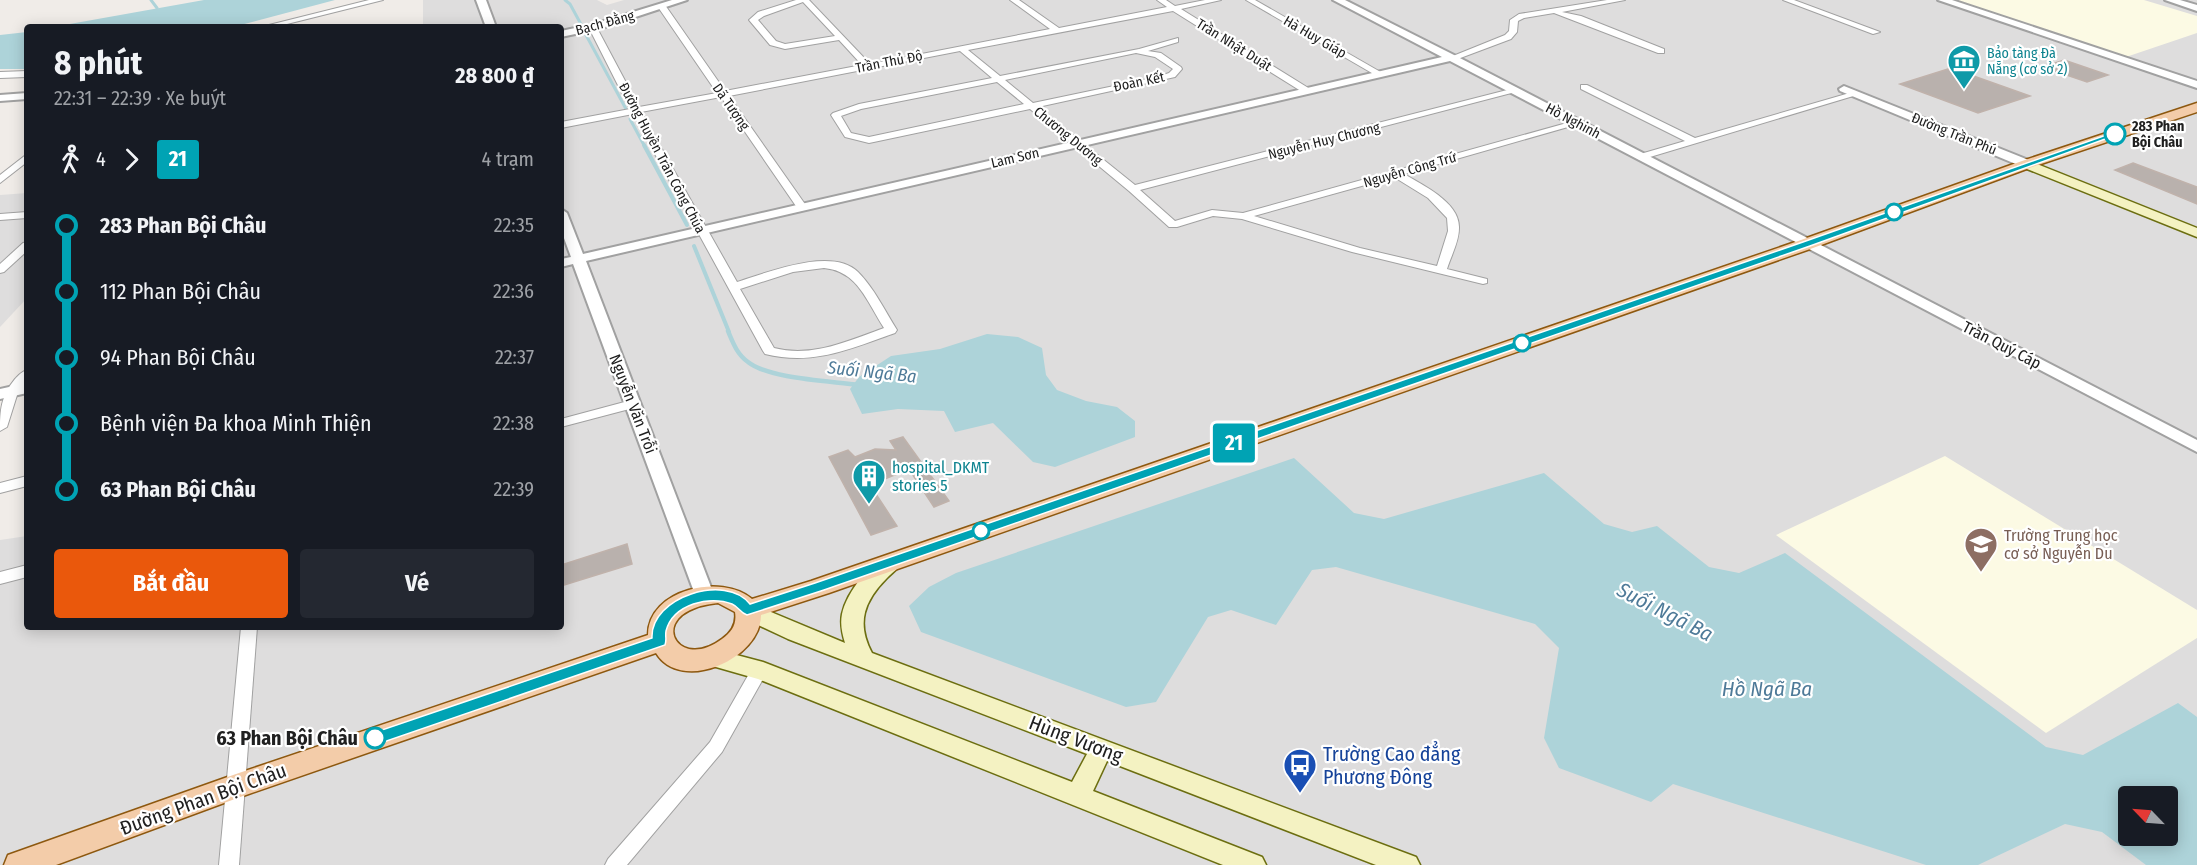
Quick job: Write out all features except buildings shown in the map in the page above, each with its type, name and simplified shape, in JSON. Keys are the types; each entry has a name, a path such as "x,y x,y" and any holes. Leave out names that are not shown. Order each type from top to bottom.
{"main road":[{"path":"747,610 1807,244 2027,164 2197,107"},
{"name":"Đường Trần Phú","path":"2027,164 2197,233"},
{"path":"864,659 853,640 851,623 853,608 875,577 893,561"},
{"path":"704,595 731,597 741,602 747,610 748,620 745,632 725,651 710,657 683,659 672,656 664,649 660,641 659,632 669,612 679,604 704,595"},
{"name":"Hùng Vương","path":"747,610 796,633 1407,865"},
{"name":"Đường Phan Bội Châu","path":"20,865 236,786 660,641"},
{"path":"710,657 760,670 1253,865"},
{"path":"1078,796 1101,749"}],"street":[{"path":"278,24 379,0"},
{"path":"481,0 490,24"},
{"name":"Bạch Đằng","path":"564,33 593,28 682,0"},
{"path":"841,37 785,47 773,43 753,20 761,14 804,0 841,37 868,66"},
{"path":"1014,0 1058,31"},
{"name":"Trần Nhật Duật","path":"1161,0 1307,91"},
{"name":"Trần Thủ Độ","path":"564,124 1217,0"},
{"name":"Hà Huy Giáp","path":"1250,0 1380,74"},
{"name":"Hồ Nghinh","path":"1338,0 1807,244"},
{"path":"1452,58 1508,37 1512,34 1513,22 1517,18 1621,0"},
{"path":"1787,0 1876,32"},
{"path":"1943,0 2197,85"},
{"path":"2170,0 2197,8"},
{"name":"Dã Tượng","path":"662,7 802,207"},
{"path":"1553,11 1578,18 1661,51"},
{"name":"Đường Huyền Trân Công Chúa","path":"593,28 636,111 701,230 733,287 769,351 782,356 806,355 837,348 891,330 851,270 833,264 811,265 733,287"},
{"path":"1141,51 1175,40"},
{"name":"Chương Dương","path":"961,48 1133,189 1173,225 1212,213 1244,216"},
{"name":"Đoàn Kết","path":"1141,51 1158,55 1178,69 1172,75 1165,77 869,140 848,135 836,115 859,107 998,79 1141,51"},
{"name":"Lam Sơn","path":"564,262 1452,58"},
{"path":"0,75 24,74"},
{"path":"1584,87 1693,141"},
{"name":"Đường Trần Phú","path":"1844,89 2027,164"},
{"name":"Nguyễn Huy Chương","path":"1133,189 1515,91"},
{"path":"1640,157 1856,94"},
{"path":"0,98 24,96"},
{"name":"Nguyễn Công Trứ","path":"1244,216 1577,123"},
{"path":"0,168 24,148"},
{"path":"0,180 24,160"},
{"path":"1396,174 1443,205 1453,218 1454,226 1441,271"},
{"path":"0,217 24,215"},
{"path":"1244,216 1356,250 1483,281"},
{"name":"Nguyễn Văn Trỗi","path":"564,221 704,595"},
{"name":"Trần Quý Cáp","path":"1807,244 2197,447"},
{"path":"0,270 24,248"},
{"path":"0,427 13,391 24,378"},
{"path":"564,422 632,404"},
{"path":"0,488 24,482"},
{"path":"0,578 24,572"},
{"path":"229,865 249,630"},
{"path":"615,865 711,753 760,670"}],"shaded area":[{"path":"423,0 597,0 607,5 624,0 2197,0 2197,865 0,865 0,540 24,536 24,630 564,630 564,24 423,24"},
{"path":"1951,0 2144,0 2197,16 2197,33 2126,57"},
{"path":"24,193 24,301 0,327 0,195"},
{"name":"Trường Trung học cơ sở Nguyễn Du","path":"1945,456 2197,610 2197,638 2046,733 1776,535"}],"water":[{"path":"204,0 335,0 244,24 70,24"},
{"path":"24,32 24,69 0,69 0,35"},
{"path":"987,334 1018,337 1042,348 1046,375 1057,390 1086,401 1117,407 1135,421 1135,437 1055,467 1033,462 993,423 955,432 944,411 898,409 862,414 850,389 859,377 891,356 940,349"},
{"name":"Hồ Ngã Ba","path":"1294,458 1354,513 1384,519 1544,473 1604,524 1632,532 1657,526 1709,567 1739,573 1785,553 2046,747 2083,755 2178,703 2197,717 2197,865 2146,865 2121,846 2178,846 2178,786 2118,786 2118,844 2102,832 2065,824 1978,865 1926,865 1673,784 1651,802 1559,768 1544,738 1559,648 1535,624 1336,567 1312,570 1276,625 1231,610 1208,617 1156,702 1126,707 921,632 909,606 929,587 956,573"}],"waterway":[{"path":"151,0 157,8"},
{"name":"Suối Ngã Ba","path":"565,0 570,4 583,28"},
{"name":"Suối Ngã Ba","path":"586,35 626,109"},
{"name":"Suối Ngã Ba","path":"630,119 645,147"},
{"name":"Suối Ngã Ba","path":"644,145 687,225"},
{"name":"Suối Ngã Ba","path":"694,246 729,332"},
{"name":"Suối Ngã Ba","path":"728,331 741,355 758,368 785,376 859,385"}],"bus line":[{"name":"21","path":"375,738 660,641 659,632 669,612 679,604 691,599 718,594 741,602 747,610 820,587 1807,244 2115,134"}],"place":[{"name":"Bảo tàng Đà Nẵng (cơ sở 2)","path":"1964,90"},
{"name":"283 Phan Bội Châu","path":"2115,134"},
{"name":"hospital_DKMT stories 5","path":"869,505"},
{"name":"Trường Trung học cơ sở Nguyễn Du","path":"1981,573"},
{"name":"63 Phan Bội Châu","path":"375,738"},
{"name":"Trường Cao đẳng Phương Đông","path":"1300,794"}]}
